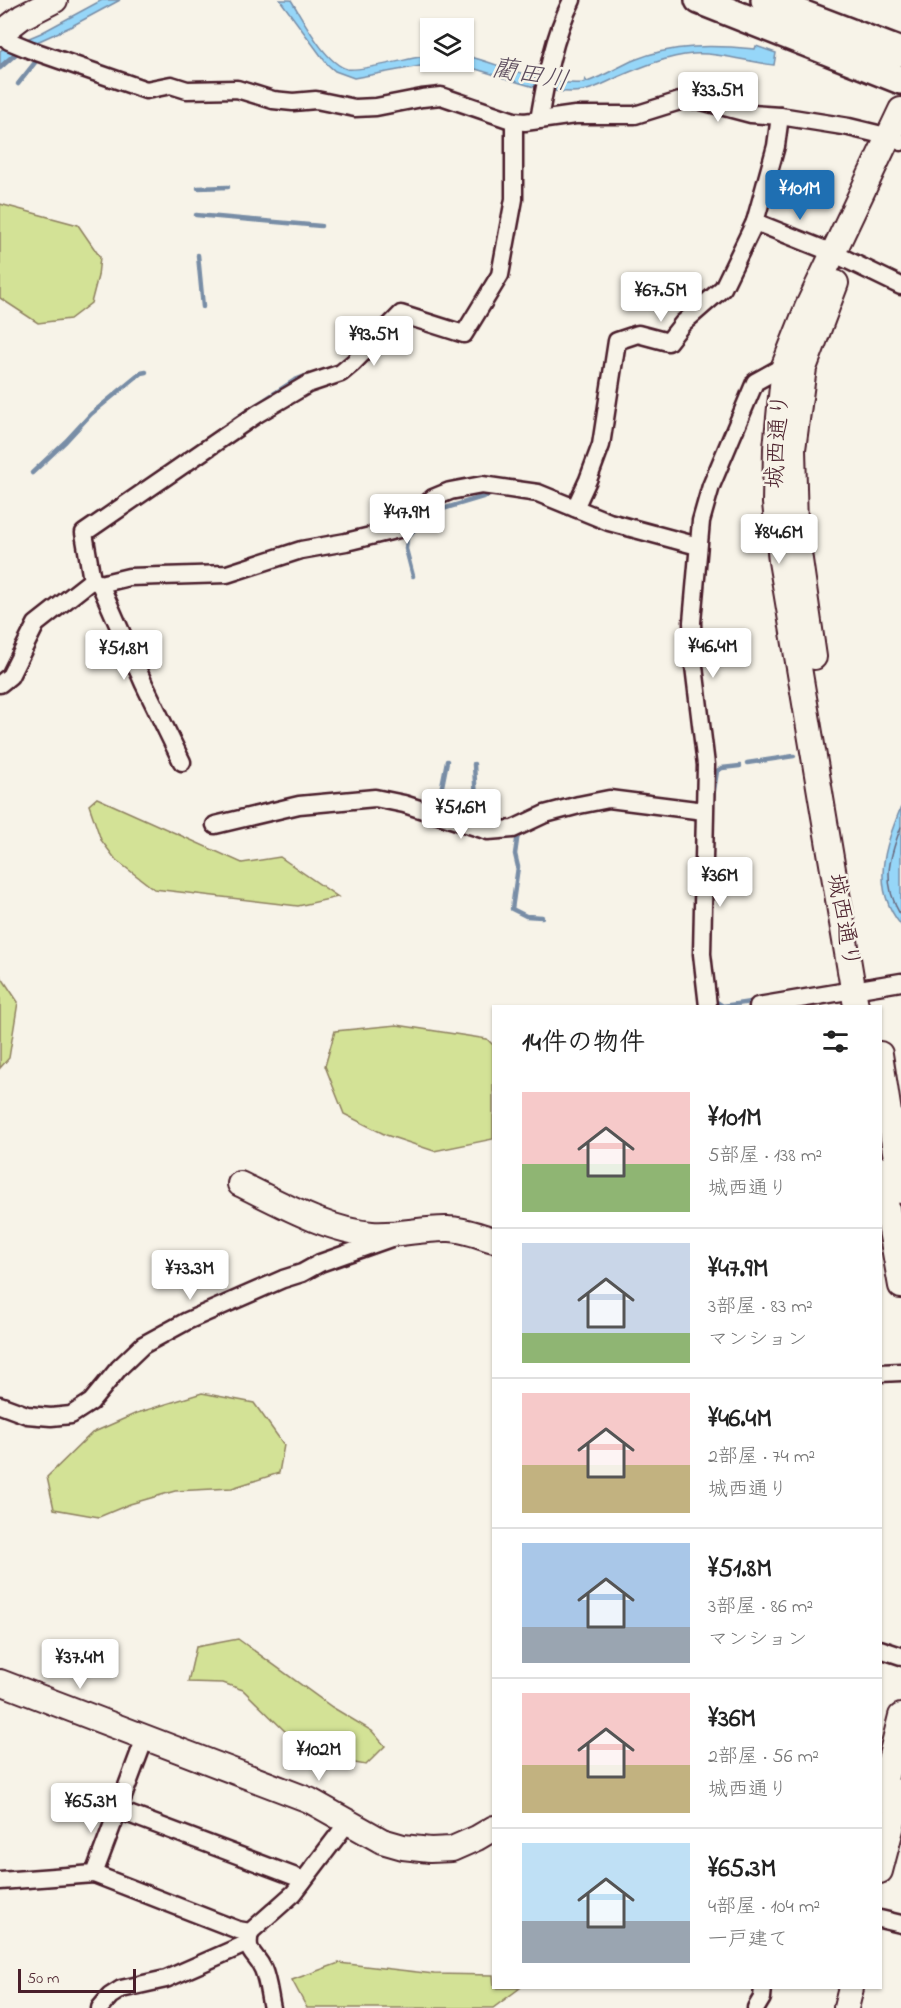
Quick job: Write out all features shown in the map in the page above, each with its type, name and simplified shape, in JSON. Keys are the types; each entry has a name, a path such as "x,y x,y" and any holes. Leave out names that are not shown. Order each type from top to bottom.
{"main road":[{"path":"699,0 901,80"},
{"path":"765,0 901,52"}],"street":[{"path":"55,0 22,17 3,38 146,90 171,85 187,90 237,89 273,100 293,102 316,100 355,108 376,107 441,96 514,121 525,122 575,115 635,115 683,100 698,100 751,114 780,116 849,127 897,141"},
{"path":"539,120 549,66 564,17 572,0"},
{"name":"城西通り","path":"863,997 781,561 775,503 776,448 784,366 807,308 839,256 897,141 901,110"},
{"path":"575,508 601,445 617,341 638,334 668,342 683,323 723,288 755,222 776,146 780,116"},
{"path":"182,762 96,582 84,533 257,414 308,384 341,373 401,314 464,334 500,275 514,199 514,121"},
{"path":"755,222 839,256 901,286"},
{"name":"城西通り","path":"839,256 830,296 804,368 793,449 795,525 863,997"},
{"path":"708,1005 702,954 706,765 693,658 692,622 698,546 701,521 711,486 755,382 784,366"},
{"path":"0,684 10,676 36,624 96,582 129,577 227,574 302,550 399,529 434,498 450,491 482,485 538,493 609,522 698,546"},
{"path":"215,825 299,806 375,798 404,804 488,831 513,829 545,814 609,799 704,811"},
{"path":"770,1005 863,997 901,982"},
{"path":"882,1076 901,1286"},
{"path":"890,1166 901,1191"},
{"path":"240,1184 299,1213 354,1231 372,1234 400,1234"},
{"path":"0,1405 27,1415 51,1417 71,1415 91,1402 119,1368 143,1345 187,1322 283,1279 302,1273 320,1263 400,1234 412,1231 452,1229 492,1239"},
{"path":"882,1373 901,1372"},
{"path":"882,1650 901,1656"},
{"path":"0,1682 309,1800 382,1841 403,1847 430,1850 452,1849 492,1829"},
{"path":"882,1792 901,1716"},
{"path":"94,1874 145,1738"},
{"path":"882,1863 901,1791"},
{"path":"118,1810 296,1877 302,1882"},
{"path":"100,2008 110,1996 121,1989 165,1979 249,1938 294,1893 348,1822"},
{"path":"0,1881 94,1874 238,1930 249,1938 252,1955 262,1968 272,2008"},
{"path":"882,1919 901,1924"},
{"path":"756,2008 762,1998 763,1989"},
{"path":"830,2008 835,1989"},
{"path":"846,2008 851,1989"}],"green space":[{"path":"0,204 78,225 100,257 91,303 70,319 38,323 0,298"},
{"path":"97,798 242,863 280,857 338,897 298,906 154,889 116,860 101,840 89,805"},
{"path":"0,975 18,1002 9,1058 0,1068"},
{"path":"397,1025 487,1039 492,1044 492,1139 434,1151 386,1135 344,1114 325,1066 335,1031"},
{"path":"202,1393 254,1403 284,1445 279,1473 232,1488 175,1491 130,1504 99,1517 54,1509 47,1477 92,1433 137,1413"},
{"path":"238,1639 332,1707 372,1731 385,1746 366,1765 320,1757 294,1740 243,1690 223,1683 188,1682 196,1647"},
{"path":"339,1963 434,1974 492,1975 492,1989 519,1989 493,2008 307,2008 292,1980"}],"water":[{"path":"102,0 120,0 70,27 15,52 0,65 0,51 3,49 41,33"},
{"path":"280,0 291,0 322,49 338,65 347,69 420,57 420,66 354,78 335,71 327,64"},
{"name":"藺田川","path":"756,46 776,53 774,65 712,54 684,55 655,62 584,91 554,91 474,69 474,58 538,78 584,83 585,79 587,82 593,80 634,60 679,48 755,49"},
{"path":"901,807 901,925 891,911 886,896 883,867 890,837"}],"waterway":[{"path":"0,68 17,53"},
{"path":"18,84 37,60"},
{"path":"198,188 228,187"},
{"path":"196,215 321,226"},
{"path":"198,255 203,307"},
{"path":"32,473 91,414 141,373 146,372"},
{"path":"235,420 295,380 305,376"},
{"path":"413,576 406,549 407,538 413,531 436,511 496,493"},
{"path":"747,763 794,756"},
{"path":"444,810 440,796 447,761"},
{"path":"474,764 477,821 479,822"},
{"path":"713,797 717,771 722,768 740,766"},
{"path":"518,833 515,854 518,867 512,909 526,916 542,917"},
{"path":"714,1000 722,1005"},
{"path":"730,1005 757,1001"}]}
